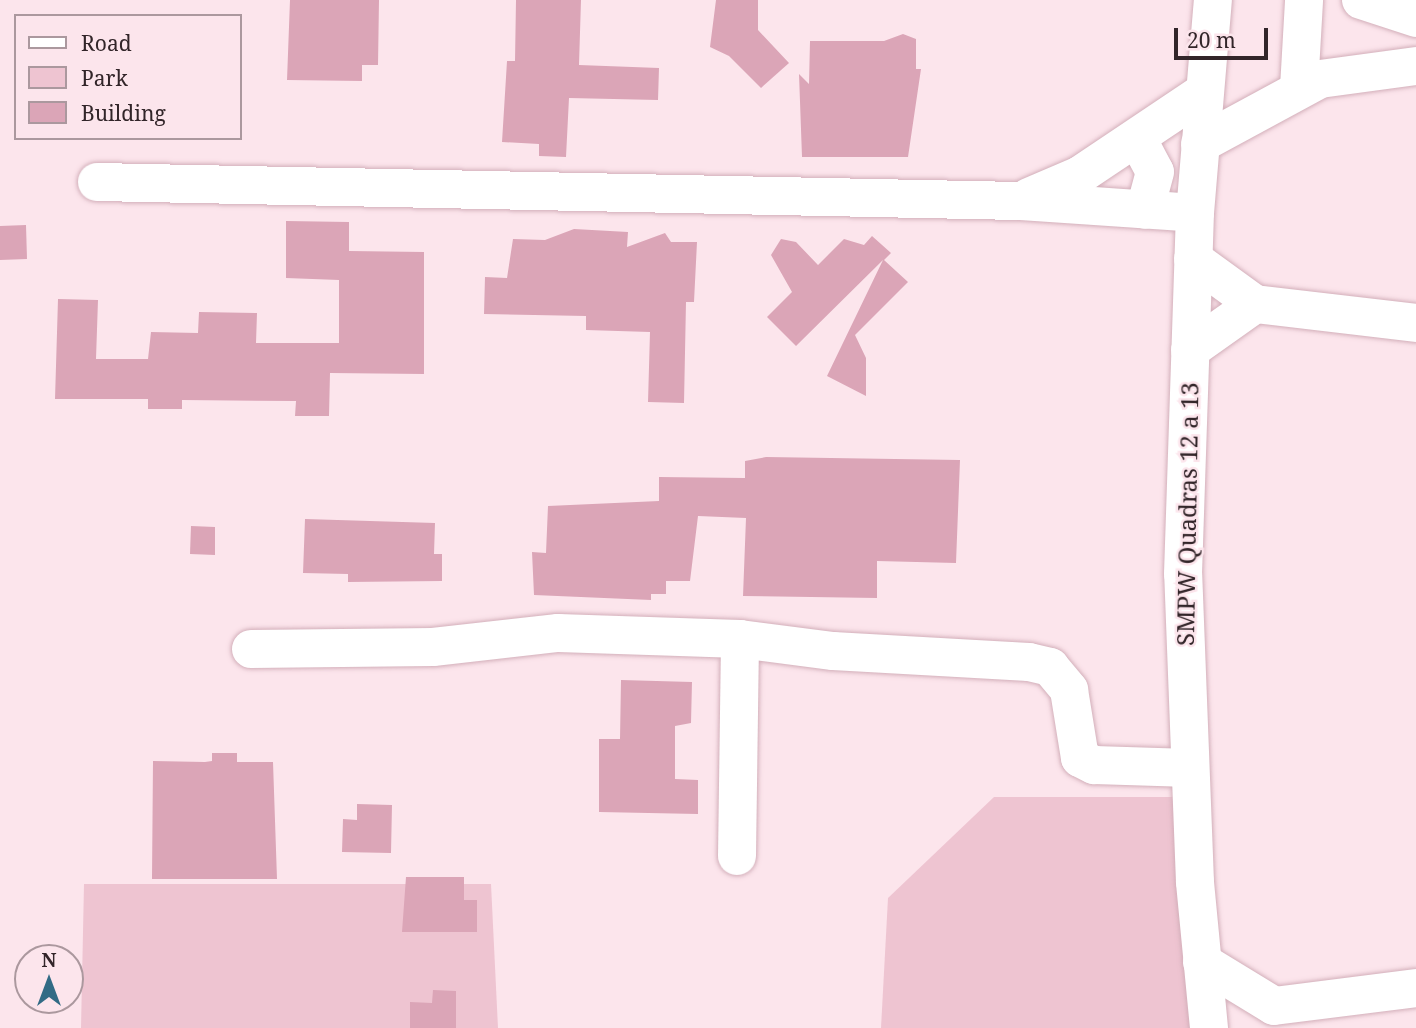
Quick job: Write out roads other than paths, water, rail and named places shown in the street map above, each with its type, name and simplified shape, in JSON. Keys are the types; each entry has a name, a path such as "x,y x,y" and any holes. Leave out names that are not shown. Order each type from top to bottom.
{"street":[{"name":"SMPW Quadras 12 a 13","path":"1209,1028 1202,962 1190,768 1183,574 1195,213 1213,0"},
{"path":"1299,88 1304,0"},
{"path":"1361,0 1416,18"},
{"path":"1200,144 1299,88 1348,72 1416,66"},
{"path":"1021,201 1123,148 1204,92"},
{"path":"1123,148 1112,186 1138,209"},
{"path":"97,182 1021,201 1195,213"},
{"path":"1193,258 1255,304 1416,323"},
{"path":"1190,350 1255,304"},
{"path":"251,649 433,647 558,633 740,639 833,651 1042,664 1069,690 1080,758 1094,765 1190,768"},
{"path":"737,856 740,639"},
{"path":"1202,962 1268,1017 1416,988"}]}
